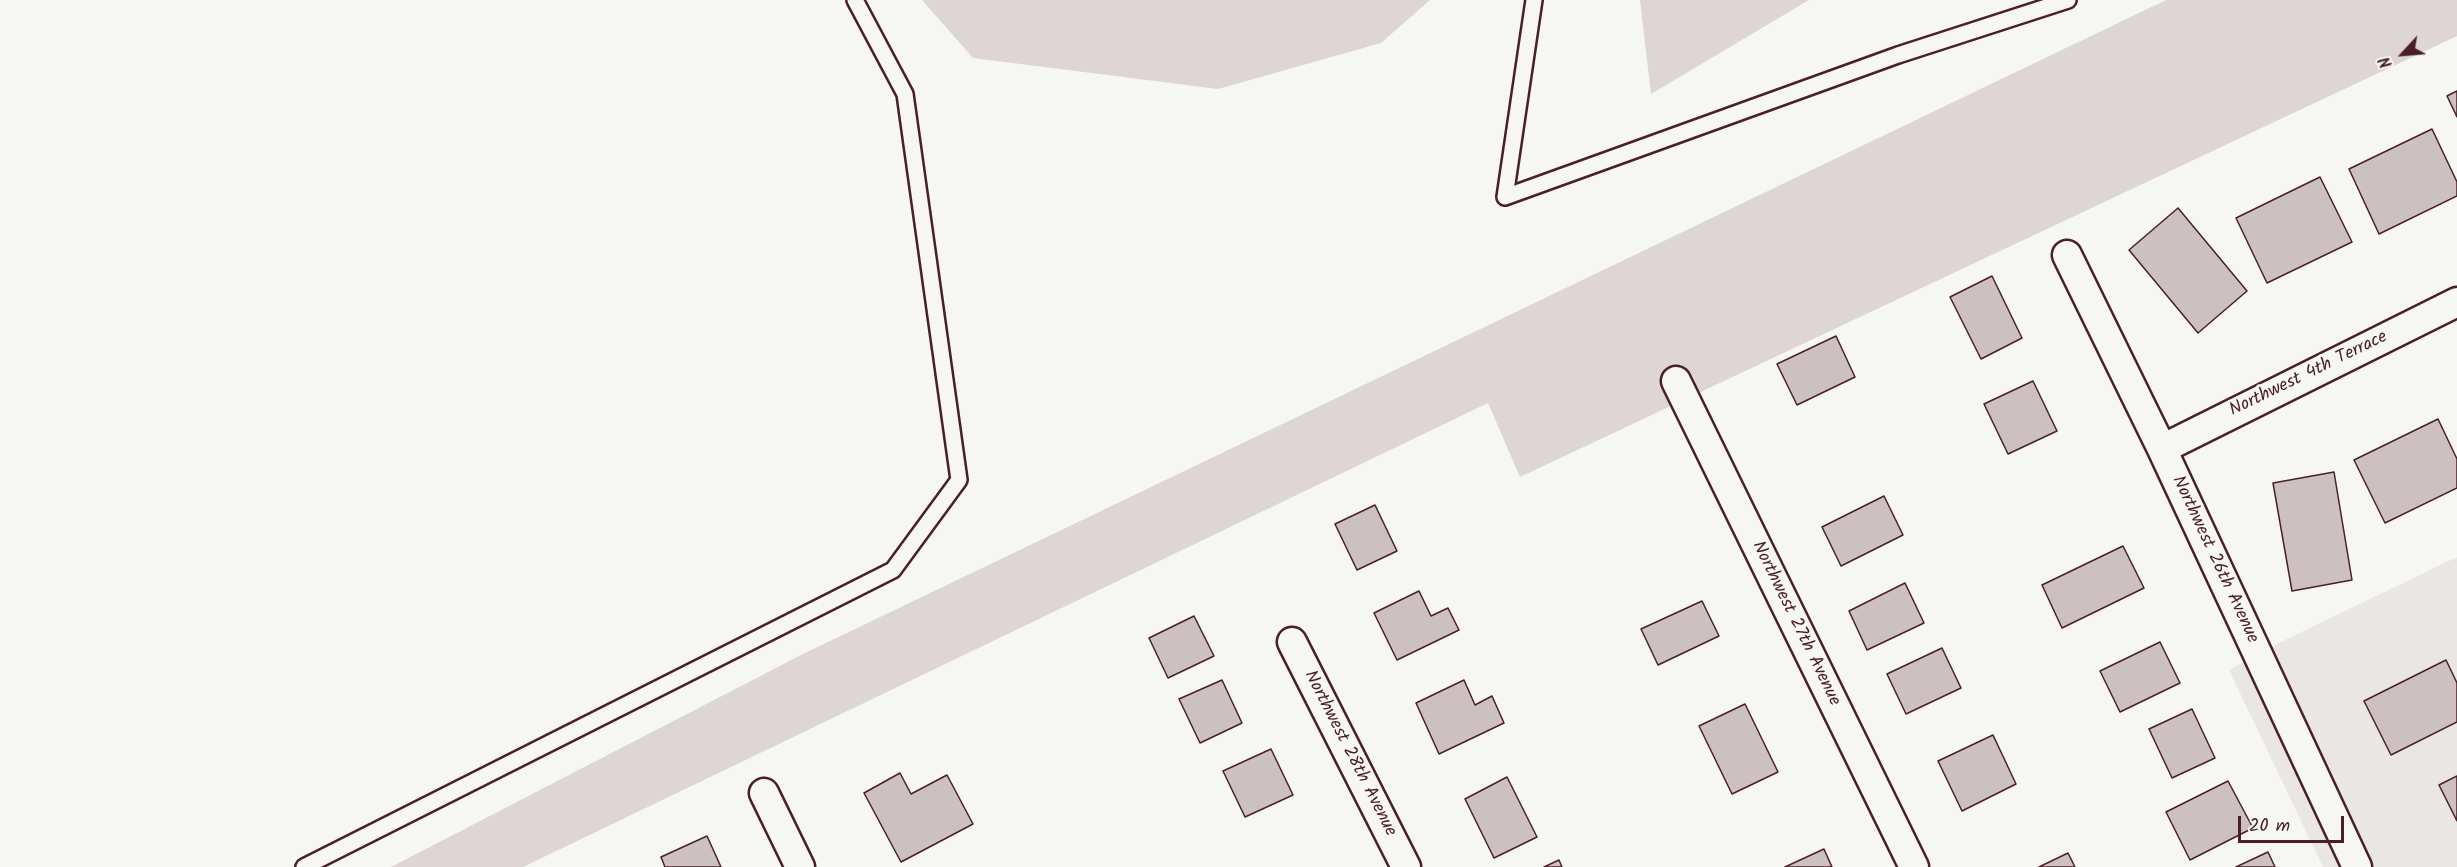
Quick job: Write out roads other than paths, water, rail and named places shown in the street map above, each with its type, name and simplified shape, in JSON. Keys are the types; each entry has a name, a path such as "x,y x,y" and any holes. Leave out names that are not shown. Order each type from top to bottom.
{"street":[{"name":"Northwest 26th Avenue","path":"2067,255 2162,449 2357,867"},
{"name":"Northwest 4th Terrace","path":"2162,449 2457,302"},
{"name":"Northwest 27th Avenue","path":"1676,381 1914,867"},
{"name":"Northwest 28th Avenue","path":"1292,642 1406,867"},
{"path":"764,794 800,867"}],"lane":[{"path":"304,867 893,570 959,480 905,94 855,0"},
{"path":"1534,0 1505,197 1898,55 2068,0"}]}
